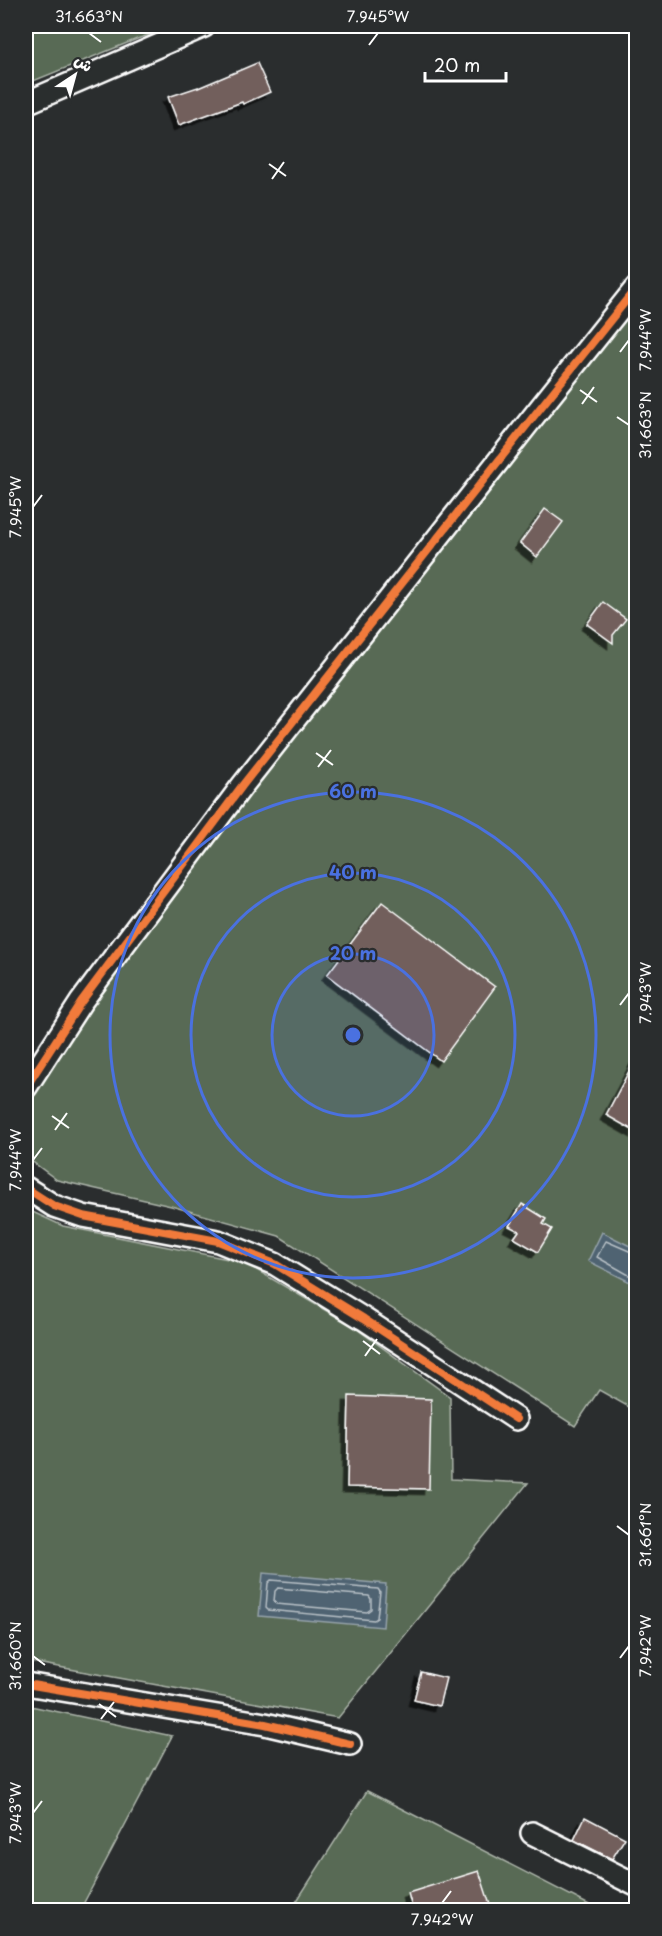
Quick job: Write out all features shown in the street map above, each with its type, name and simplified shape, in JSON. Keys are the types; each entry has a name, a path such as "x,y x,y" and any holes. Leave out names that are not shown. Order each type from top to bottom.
{"street":[{"path":"26,103 204,26"},
{"path":"26,1087 81,1002 242,786 636,288"},
{"path":"26,1188 54,1206 83,1216 218,1241 275,1264 364,1319 516,1419"},
{"path":"26,1684 265,1724 350,1744"},
{"path":"532,1833 636,1885"}],"green space":[{"path":"26,26 175,26 26,84"},
{"path":"636,304 636,1411 599,1390 575,1426 279,1236 171,1206 57,1180 26,1157 26,1104 146,925"},
{"path":"26,1209 63,1226 243,1262 354,1327 450,1397 451,1479 528,1483 338,1718 26,1661"},
{"path":"26,1705 172,1736 80,1910 26,1910"},
{"path":"367,1791 599,1910 291,1910"}],"water":[{"path":"602,1232 636,1249 636,1285 588,1261"},
{"path":"263,1573 386,1584 383,1627 259,1616"}],"building":[{"path":"257,63 270,92 243,104 242,102 179,125 168,97 198,88"},
{"path":"545,509 563,522 537,557 520,543"},
{"path":"603,602 626,619 613,635 613,643 587,624"},
{"path":"382,902 495,987 441,1061 327,975"},
{"path":"636,1058 636,1132 606,1115"},
{"path":"522,1204 546,1219 543,1224 552,1229 538,1252 514,1238 519,1231 509,1226"},
{"path":"349,1396 431,1399 429,1489 347,1487"},
{"path":"421,1672 446,1678 439,1706 414,1700"},
{"path":"585,1817 625,1838 612,1859 574,1840"},
{"path":"479,1871 492,1911 413,1911 408,1893"}],"cycle path":[{"path":"26,1087 81,1002 242,786 636,288"},
{"path":"26,1188 54,1206 83,1216 218,1241 275,1264 364,1319 516,1419"},
{"path":"26,1684 265,1724 350,1744"}]}
